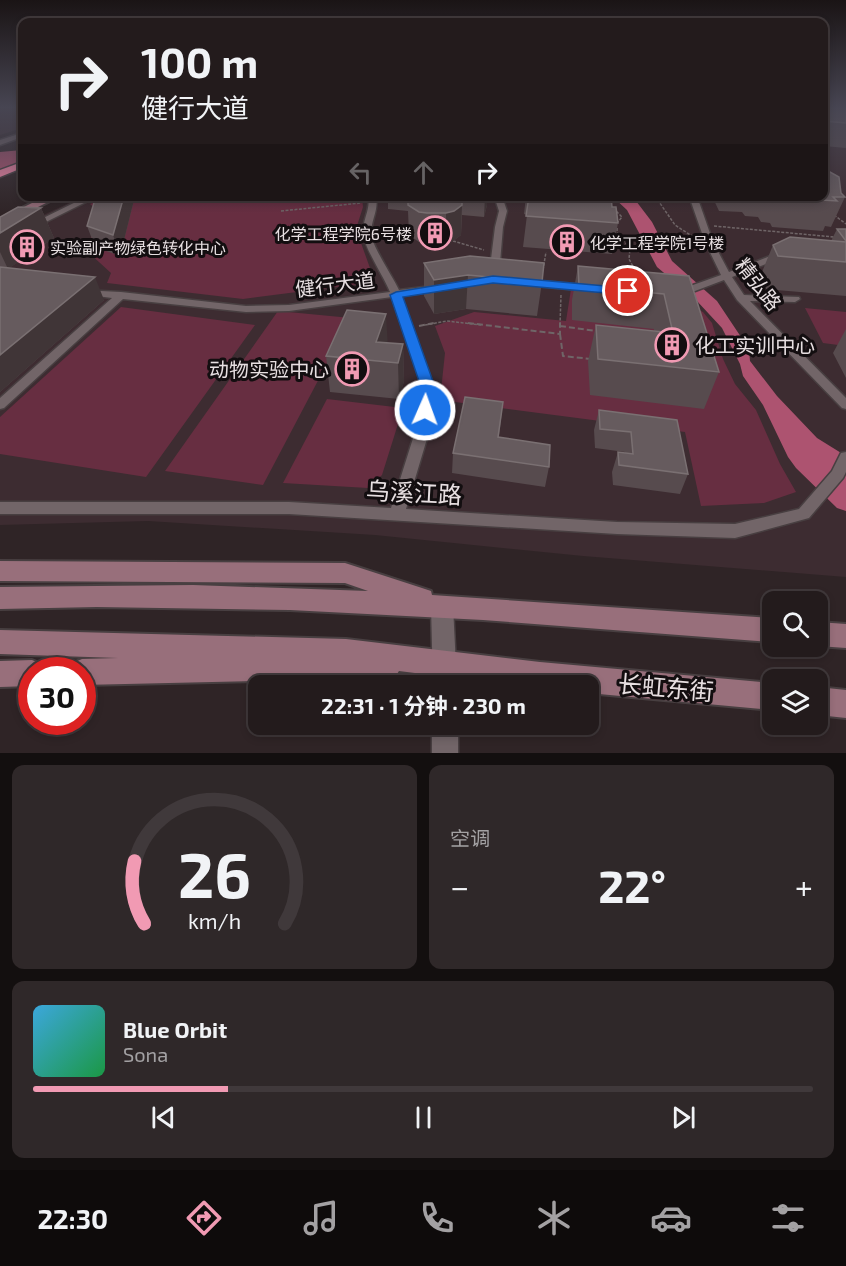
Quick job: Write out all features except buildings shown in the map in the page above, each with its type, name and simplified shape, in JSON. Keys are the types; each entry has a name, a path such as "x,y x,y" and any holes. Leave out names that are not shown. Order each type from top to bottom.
{"highway":[{"path":"0,166 18,159"},
{"path":"0,174 18,167"}],"main road":[{"path":"0,216 32,201"},
{"path":"0,223 45,201"},
{"path":"0,571 345,573 442,606"},
{"path":"0,598 63,596 354,601 762,629"},
{"path":"828,635 846,636"},
{"name":"长虹东街","path":"0,642 346,651 445,675"},
{"path":"96,672 445,675"},
{"path":"0,674 18,673"},
{"name":"长虹东街","path":"599,685 762,696"},
{"path":"828,702 846,704"}],"street":[{"path":"19,234 85,201"},
{"path":"373,201 367,237 396,295 428,387 422,432 397,515"},
{"path":"500,201 503,211 489,280 605,290"},
{"name":"精弘路","path":"695,201 709,242 741,298 846,405"},
{"path":"668,291 704,284 787,253"},
{"name":"健行大道","path":"79,292 246,309 289,308 453,286"},
{"path":"0,405 121,295"},
{"path":"741,298 795,299"},
{"name":"乌溪江路","path":"0,508 289,508 617,528 735,531 804,514 838,474 846,457"},
{"path":"442,606 445,675"},
{"path":"445,735 445,753"}],"path":[{"path":"281,211 358,201"},
{"path":"658,201 666,215 687,236 709,242"},
{"path":"608,203 622,217 618,222 617,232 630,248 629,259 637,274"},
{"path":"830,212 846,224"},
{"path":"703,224 835,237"},
{"path":"453,241 496,253"},
{"path":"541,285 546,252"},
{"path":"561,286 562,356 597,359"},
{"path":"407,327 447,321 560,334"},
{"path":"560,326 603,332"}],"shaded area":[{"path":"828,143 846,143 846,577 583,556 375,535 148,521 0,525 0,235 73,201 828,201"},
{"path":"18,150 18,168 0,170 0,152"},
{"path":"97,201 362,201 363,207 356,229 375,282 243,299 107,283 111,273 88,252 97,210 90,204"},
{"path":"617,201 636,201 652,222 672,261 717,301 749,349 750,361 777,396 817,438 846,456 846,511 837,508 796,468 788,457 763,405 743,376 740,364 722,328 696,300 657,267 627,210"},
{"path":"571,289 674,297 703,312 712,323 723,359 735,384 756,410 780,464 796,492 764,503 701,506 685,432 440,400 445,353 435,326 474,312 566,321"},
{"path":"121,307 255,325 146,477 0,454 0,417"},
{"path":"805,308 846,312 846,346 823,343"},
{"path":"278,311 351,318 263,485 165,471"},
{"path":"327,399 403,408 382,475 368,488 283,483"}],"place":[{"name":"化学工程学院6号楼","path":"435,233"},
{"name":"化学工程学院1号楼","path":"567,242"},
{"name":"实验副产物绿色转化中心","path":"27,247"},
{"name":"化工实训中心","path":"672,345"},
{"name":"动物实验中心","path":"352,369"}],"route":[{"path":"425,410 428,387 396,295 493,280 628,291"}]}
